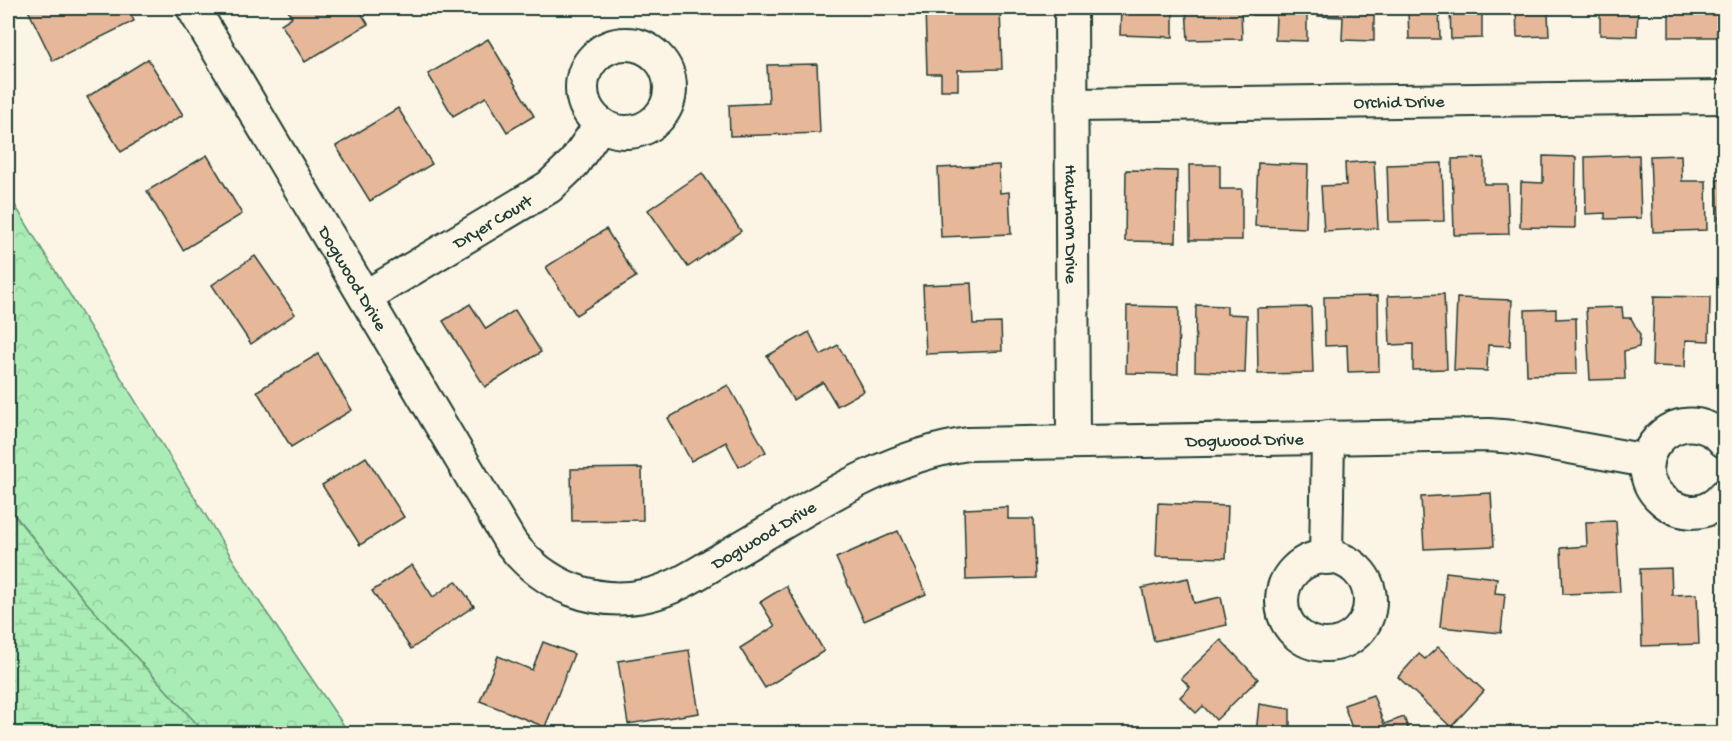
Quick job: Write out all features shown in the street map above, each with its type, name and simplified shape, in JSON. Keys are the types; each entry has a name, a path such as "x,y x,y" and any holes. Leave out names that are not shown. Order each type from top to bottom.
{"street":[{"name":"Dogwood Drive","path":"193,8 518,552 553,581 595,597 640,597 672,587 866,476 905,458 968,444 1502,435 1647,460"},
{"name":"Hawthorn Drive","path":"1071,8 1073,441"},
{"name":"Orchid Drive","path":"1073,105 1725,97"},
{"name":"Dryer Court","path":"365,297 549,187 574,163 601,124"},
{"path":"1725,441 1706,428 1681,425 1659,438 1647,460 1650,486 1660,500 1674,509 1683,512 1700,511 1716,504 1725,496"},
{"path":"1326,558 1328,437"}],"green space":[{"path":"8,194 256,597 349,733 205,733 86,602 8,507"},
{"path":"8,508 86,602 205,733 8,733"}],"building":[{"path":"27,8 80,8 82,11 89,8 128,8 134,21 53,61"},
{"path":"286,8 358,8 368,24 305,62 281,24 292,17"},
{"path":"925,8 1000,8 1002,69 958,70 958,90 941,90 941,74 927,74"},
{"path":"1121,8 1173,8 1173,37 1120,35"},
{"path":"1186,8 1241,8 1242,39 1188,40"},
{"path":"1253,8 1307,8 1307,41 1275,40 1276,15 1253,15"},
{"path":"1318,8 1374,8 1374,41 1342,40 1343,17 1318,16"},
{"path":"1386,8 1439,8 1440,39 1409,39 1408,12 1386,12"},
{"path":"1450,8 1506,8 1506,14 1482,14 1482,38 1451,39"},
{"path":"1516,8 1573,8 1573,12 1548,13 1549,36 1517,37"},
{"path":"1582,8 1638,8 1637,36 1600,35 1600,9"},
{"path":"1669,8 1724,8 1724,37 1669,37"},
{"path":"488,39 534,116 507,132 486,97 453,116 428,74"},
{"path":"148,59 183,115 121,152 87,97"},
{"path":"817,64 820,133 730,136 729,105 769,103 767,65"},
{"path":"398,108 432,164 370,201 336,146"},
{"path":"207,155 242,214 183,250 147,191"},
{"path":"1639,155 1641,218 1605,219 1605,213 1586,214 1585,157"},
{"path":"1681,155 1682,181 1706,181 1707,230 1653,232 1650,156"},
{"path":"1543,156 1576,157 1575,228 1520,227 1521,182 1543,183"},
{"path":"1484,158 1484,184 1507,184 1509,234 1454,235 1452,159"},
{"path":"1374,161 1378,228 1324,231 1321,186 1346,185 1345,163"},
{"path":"1258,163 1308,165 1306,228 1255,226"},
{"path":"1442,163 1444,221 1389,222 1387,165"},
{"path":"999,165 1000,193 1009,192 1011,234 941,237 938,168"},
{"path":"1189,165 1220,165 1220,189 1242,189 1242,240 1190,240"},
{"path":"1126,170 1177,171 1176,242 1125,241"},
{"path":"702,173 741,231 688,267 648,210"},
{"path":"1724,179 1724,225 1719,225 1717,180"},
{"path":"606,229 636,277 576,315 546,267"},
{"path":"255,256 295,314 251,344 212,285"},
{"path":"971,283 973,324 1001,323 1002,351 926,354 923,285"},
{"path":"1444,294 1447,369 1413,370 1413,344 1390,345 1388,296"},
{"path":"1378,296 1379,371 1348,372 1347,345 1325,346 1324,297"},
{"path":"1654,296 1710,297 1709,341 1686,340 1685,367 1652,366"},
{"path":"1457,298 1512,300 1510,346 1488,345 1487,371 1454,370"},
{"path":"470,304 486,329 515,310 541,352 485,387 443,321"},
{"path":"1196,305 1227,306 1227,314 1247,315 1245,373 1195,371"},
{"path":"1127,306 1179,307 1178,374 1126,373"},
{"path":"1311,307 1313,373 1258,374 1257,308"},
{"path":"1622,307 1623,318 1631,318 1640,335 1639,347 1624,351 1625,379 1590,380 1586,308"},
{"path":"1556,309 1556,319 1576,318 1577,374 1527,375 1525,310"},
{"path":"809,332 821,355 838,345 864,391 837,406 823,382 793,400 767,356"},
{"path":"318,354 352,410 291,447 257,391"},
{"path":"728,385 766,452 739,467 726,442 691,461 668,418"},
{"path":"366,457 404,517 360,545 322,485"},
{"path":"642,468 643,520 572,521 571,469"},
{"path":"1491,493 1494,546 1424,549 1421,497"},
{"path":"1158,503 1228,506 1226,558 1156,556"},
{"path":"1008,507 1008,519 1033,519 1035,578 966,580 964,509"},
{"path":"1616,521 1620,592 1563,594 1561,548 1587,546 1586,522"},
{"path":"898,531 926,594 864,621 836,558"},
{"path":"412,565 433,597 456,581 474,606 411,649 372,591"},
{"path":"1671,568 1672,595 1697,594 1699,644 1642,646 1640,569"},
{"path":"1446,572 1497,578 1495,593 1505,594 1501,633 1440,627"},
{"path":"1188,578 1194,603 1221,597 1227,625 1154,641 1142,588"},
{"path":"786,586 824,651 765,688 740,648 775,626 760,602"},
{"path":"1221,640 1258,679 1216,720 1203,706 1196,713 1180,697 1190,687 1181,678"},
{"path":"543,642 574,654 545,727 480,701 498,656 532,670"},
{"path":"1438,647 1484,691 1451,727 1398,677 1419,654 1425,659"},
{"path":"689,650 699,713 628,724 618,661"},
{"path":"1373,695 1384,724 1404,717 1410,734 1354,734 1344,705"},
{"path":"1259,704 1290,709 1290,734 1256,734"}]}
